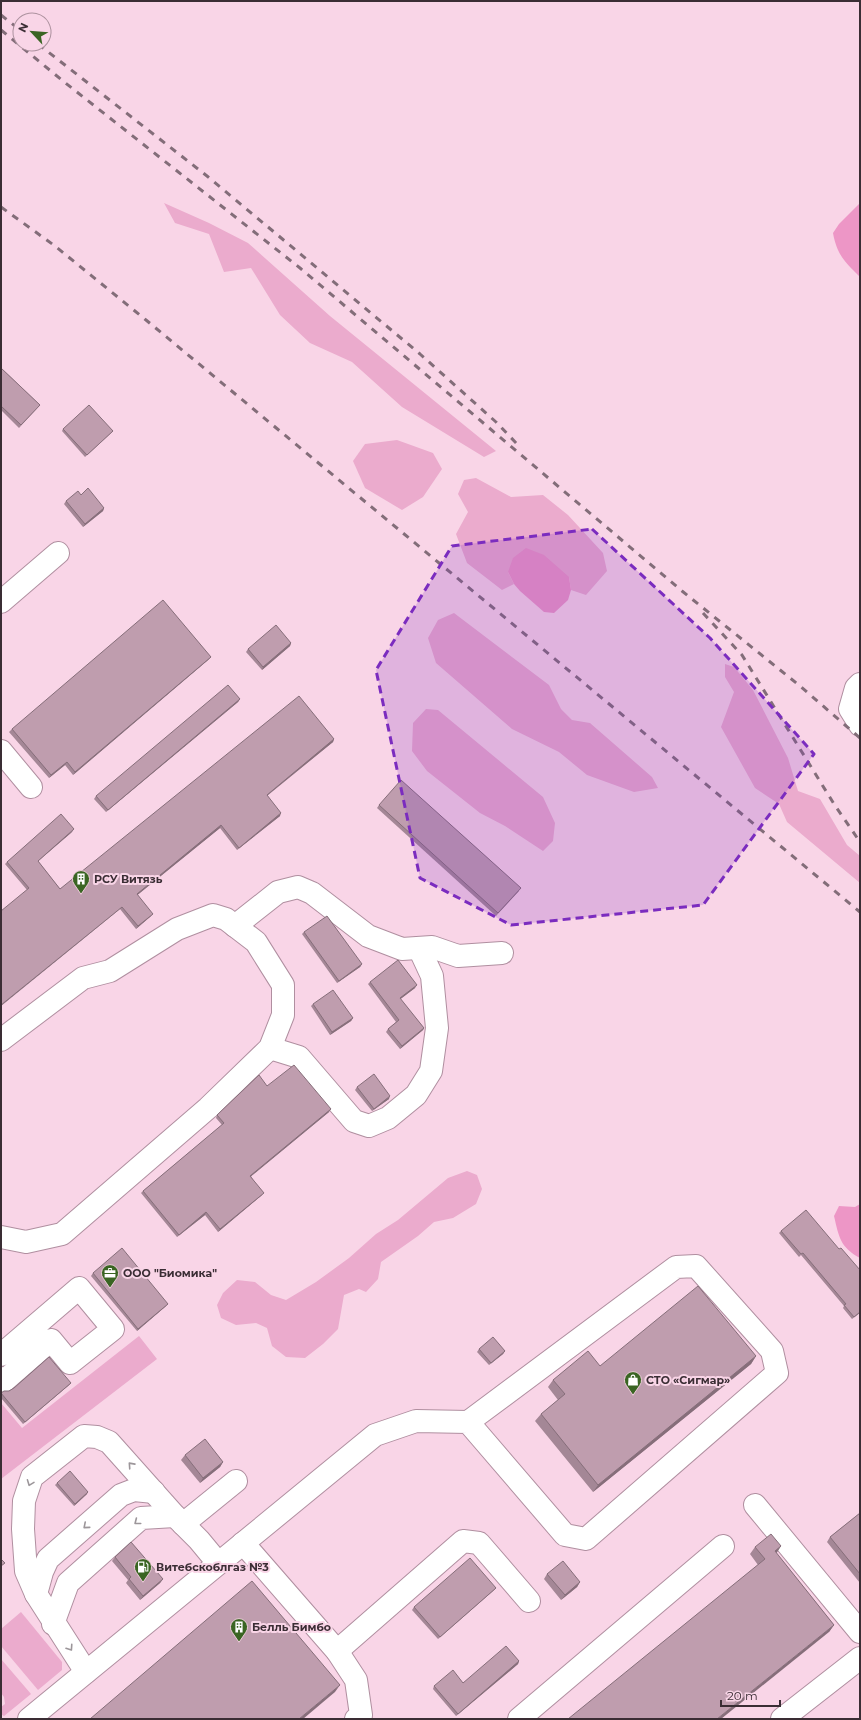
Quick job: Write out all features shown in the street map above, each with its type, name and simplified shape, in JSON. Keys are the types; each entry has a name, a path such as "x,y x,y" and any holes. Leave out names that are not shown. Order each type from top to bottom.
{"lane":[{"path":"1,602 58,553"},
{"path":"860,684 856,688 850,709 860,724"},
{"path":"1,751 31,787"},
{"path":"235,926 278,892 298,887 312,893 368,936 402,949 432,948 458,956 502,953"},
{"path":"1,1040 83,978 110,971 177,930 213,915 226,919 256,942 283,985 283,1015 270,1048 208,1108 62,1234 26,1242 1,1237"},
{"path":"270,1048 299,1057 354,1121 369,1126 388,1118 416,1095 431,1071 437,1028 432,976 419,948"},
{"path":"29,1719 375,1435 416,1421 468,1422 676,1266 696,1266 772,1351 777,1373 586,1538 565,1535 468,1422"},
{"path":"1,1355 79,1288 113,1329 70,1363 51,1340 4,1381 1,1378"},
{"path":"86,1672 36,1594 26,1571 23,1529 24,1501 32,1477 84,1436 97,1437 109,1442 179,1520 199,1540 218,1563"},
{"path":"54,1624 68,1583 142,1518 179,1520 236,1481"},
{"path":"36,1594 42,1572 48,1559 121,1495 134,1490 154,1492"},
{"path":"756,1505 860,1632"},
{"path":"337,1651 463,1541 479,1544 529,1601"},
{"path":"243,1542 337,1651 356,1680 361,1715 356,1719"},
{"path":"519,1719 723,1546"},
{"path":"782,1719 860,1658"}],"highlighted area":[{"path":"592,529 710,638 814,754 703,905 511,925 420,878 376,670 452,546"}],"shaded area":[{"path":"164,203 209,223 248,243 330,316 496,451 484,457 402,407 352,362 310,343 280,315 251,268 224,272 209,234 175,223"},
{"path":"860,203 860,277 842,258 833,233 839,224"},
{"path":"397,440 433,453 442,469 423,497 402,510 365,488 353,461 365,444"},
{"path":"476,478 511,497 543,495 568,515 603,553 607,571 586,595 571,590 569,577 508,572 514,584 502,590 467,563 456,534 468,512 458,494 464,480"},
{"path":"526,548 544,555 569,577 571,590 568,600 554,613 544,612 520,591 514,584 508,572 513,558"},
{"path":"454,613 549,685 561,709 572,720 590,723 652,777 658,788 634,792 587,775 559,752 512,729 436,663 428,638 438,620"},
{"path":"725,664 734,667 753,690 788,758 798,791 820,799 847,845 860,856 860,883 787,822 779,804 755,788 721,727 734,692 725,677"},
{"path":"426,709 438,710 543,797 555,823 553,841 543,851 505,826 480,813 427,771 412,751 413,723"},
{"path":"467,1171 477,1175 482,1189 476,1204 453,1218 434,1222 418,1236 381,1262 378,1279 366,1292 359,1289 344,1295 338,1329 323,1344 305,1358 286,1357 272,1346 267,1328 256,1323 236,1325 221,1318 217,1305 223,1293 237,1280 255,1282 271,1295 286,1300 316,1282 349,1258 376,1234 398,1220 448,1178"},
{"path":"860,1204 860,1258 848,1250 841,1241 834,1216 839,1206 855,1207"},
{"path":"139,1336 157,1359 1,1479 1,1403 22,1428"},
{"path":"21,1612 62,1662 62,1670 38,1690 1,1646 1,1629"},
{"path":"1,1659 31,1694 4,1716 1,1714 1,1707 5,1704 4,1697 1,1693"}],"building":[{"path":"1,368 40,405 21,425 1,406"},
{"path":"89,405 113,431 87,455 63,429"},
{"path":"88,488 104,508 85,524 66,501 78,491 81,495"},
{"path":"163,600 211,657 75,772 67,762 51,775 12,729"},
{"path":"276,625 291,643 263,667 248,649"},
{"path":"228,685 240,699 108,810 96,796"},
{"path":"299,696 334,739 267,795 281,813 239,848 221,825 137,894 153,914 138,926 122,907 1,1005 1,911 29,888 7,862 61,814 74,829 38,861 60,889"},
{"path":"401,780 521,888 498,913 379,805"},
{"path":"327,916 362,964 339,981 304,932"},
{"path":"398,960 417,985 400,998 424,1028 402,1046 388,1029 399,1020 370,982"},
{"path":"333,990 353,1018 332,1032 313,1004"},
{"path":"294,1065 331,1109 250,1176 264,1193 220,1229 206,1212 179,1235 143,1191 224,1123 217,1115 259,1075 267,1086"},
{"path":"374,1074 390,1096 374,1109 357,1087"},
{"path":"806,1210 839,1249 841,1248 860,1270 860,1312 854,1317 844,1305 846,1304 803,1253 801,1254 781,1231"},
{"path":"122,1248 168,1304 138,1329 93,1273"},
{"name":"СТО «Сигмар»","path":"698,1286 756,1356 598,1485 541,1414 565,1394 553,1380 588,1351 600,1366"},
{"path":"493,1337 505,1351 491,1363 479,1349"},
{"path":"49,1357 71,1383 25,1422 1,1393 14,1388"},
{"path":"205,1439 223,1462 203,1478 185,1455"},
{"path":"70,1471 88,1492 75,1504 57,1483"},
{"path":"860,1513 860,1574 830,1537"},
{"path":"771,1534 781,1546 775,1551 834,1625 717,1719 568,1719 765,1559 755,1547"},
{"path":"131,1542 163,1579 143,1596 129,1579 131,1577 115,1557"},
{"path":"470,1558 496,1588 440,1637 414,1607"},
{"path":"1,1559 5,1563 1,1566"},
{"path":"563,1561 580,1582 565,1595 547,1574"},
{"name":"Белль Бимбо","path":"252,1581 340,1685 299,1719 90,1719"},
{"path":"506,1646 519,1661 458,1714 434,1686 453,1670 463,1683"}],"railway":[{"path":"1,15 12,24"},
{"path":"1,30 63,81 300,268 682,591 800,686 860,738"},
{"path":"48,52 207,176 420,354 496,422 519,446"},
{"path":"1,207 55,246 146,320 860,912"},
{"path":"703,613 742,655 834,804 860,842"}],"place":[{"name":"РСУ Витязь","path":"81,894"},
{"name":"ООО \"Биомика\"","path":"110,1288"},
{"name":"СТО «Сигмар»","path":"633,1395"},
{"name":"Витебскоблгаз №3","path":"143,1582"},
{"name":"Белль Бимбо","path":"239,1642"}]}
